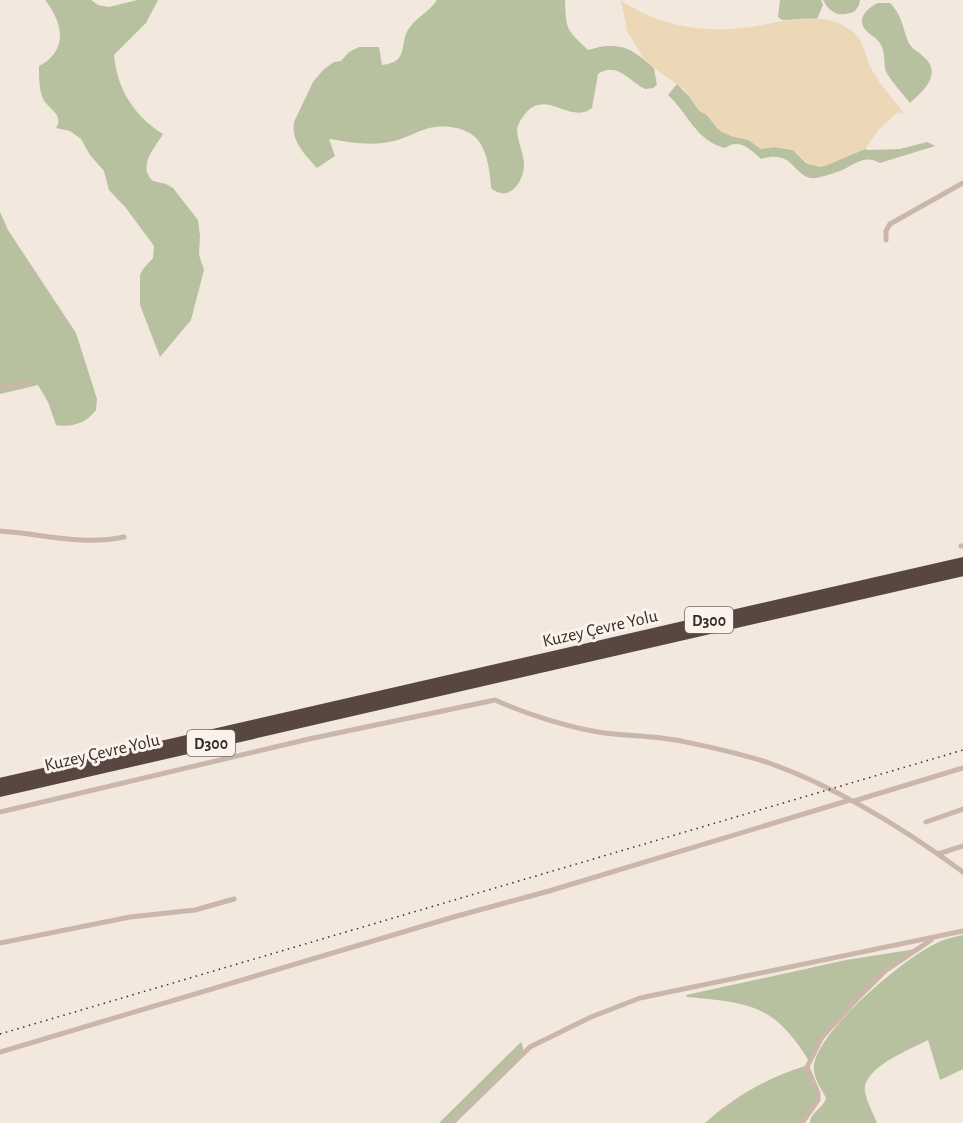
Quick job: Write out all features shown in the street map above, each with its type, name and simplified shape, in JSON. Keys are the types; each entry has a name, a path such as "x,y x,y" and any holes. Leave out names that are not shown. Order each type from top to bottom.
{"highway":[{"name":"Kuzey Çevre Yolu","path":"457,682 963,562"},
{"name":"Kuzey Çevre Yolu","path":"457,682 963,571"},
{"name":"D300","path":"422,690 457,682"},
{"name":"Kuzey Çevre Yolu","path":"0,783 422,690"},
{"name":"Kuzey Çevre Yolu","path":"0,792 422,690"}],"street":[{"path":"886,240 886,231 890,224 963,183"},
{"path":"0,388 32,382"},
{"path":"0,531 83,541 124,537"},
{"path":"0,812 298,741 495,700 516,710 591,731 669,739 746,756 798,775 852,801 900,828 963,872"},
{"path":"0,1052 963,768"},
{"path":"926,822 963,809"},
{"path":"938,854 963,846"},
{"path":"0,943 130,917 204,909 234,899"},
{"path":"452,1123 530,1047 624,1004 640,998 963,931"},
{"path":"801,1123 818,1100 818,1094 807,1067 822,1037 878,978 934,938"}],"green space":[{"path":"45,0 91,0 98,5 109,7 137,0 158,0 146,23 114,55 116,67 123,90 136,110 163,134 149,157 148,175 153,181 173,188 198,220 199,255 204,270 191,320 160,357 140,305 140,275 153,258 154,246 126,208 109,190 104,171 90,155 81,139 70,131 56,128 57,115 42,96 39,66 49,60 55,52 60,36 56,18"},
{"path":"437,0 565,0 567,23 575,38 588,50 616,46 638,55 654,68 657,85 645,89 617,71 605,71 598,74 592,108 583,112 574,112 539,105 530,109 517,129 524,170 519,183 510,192 498,192 491,188 487,159 476,138 464,130 442,126 429,128 399,140 374,144 329,139 335,156 317,168 297,142 294,129 294,122 313,82 324,69 334,62 341,61 349,52 359,47 379,47 382,65 397,60 410,27"},
{"path":"780,0 821,0 823,5 817,19 782,20 778,17"},
{"path":"823,0 860,0 855,11 841,14 829,9"},
{"path":"878,3 890,3 894,7 909,44 924,57 932,70 925,88 910,103 886,71 881,45 862,24 865,13"},
{"path":"677,84 717,128 731,136 749,140 761,149 774,147 793,150 806,163 821,167 865,149 900,149 927,142 935,146 880,163 870,159 828,175 808,177 781,157 761,159 740,144 725,148 707,139 699,133 668,95"},
{"path":"0,212 8,230 76,333 97,399 96,410 78,424 56,425 48,402 38,385 0,394"},
{"path":"963,935 963,1069 940,1080 928,1040 889,1060 871,1075 866,1083 865,1092 877,1123 810,1123 812,1116 826,1098 816,1077 814,1064 820,1049 832,1032 847,1014 885,978 905,963 937,943"},
{"path":"916,949 885,971 833,1024 809,1061 796,1042 772,1017 744,1005 687,997 686,995 846,960"},
{"path":"521,1042 524,1051 449,1123 439,1123"},
{"path":"805,1066 818,1095 800,1123 705,1123 728,1104 752,1089"}],"sand":[{"path":"621,0 649,16 696,28 744,28 812,18 838,23 858,37 873,72 905,114 898,112 879,129 865,149 825,166 810,165 793,150 774,147 761,149 749,140 720,131 707,115 699,111 684,89 643,58 627,31"}],"railway":[{"path":"0,1034 963,750"}]}
